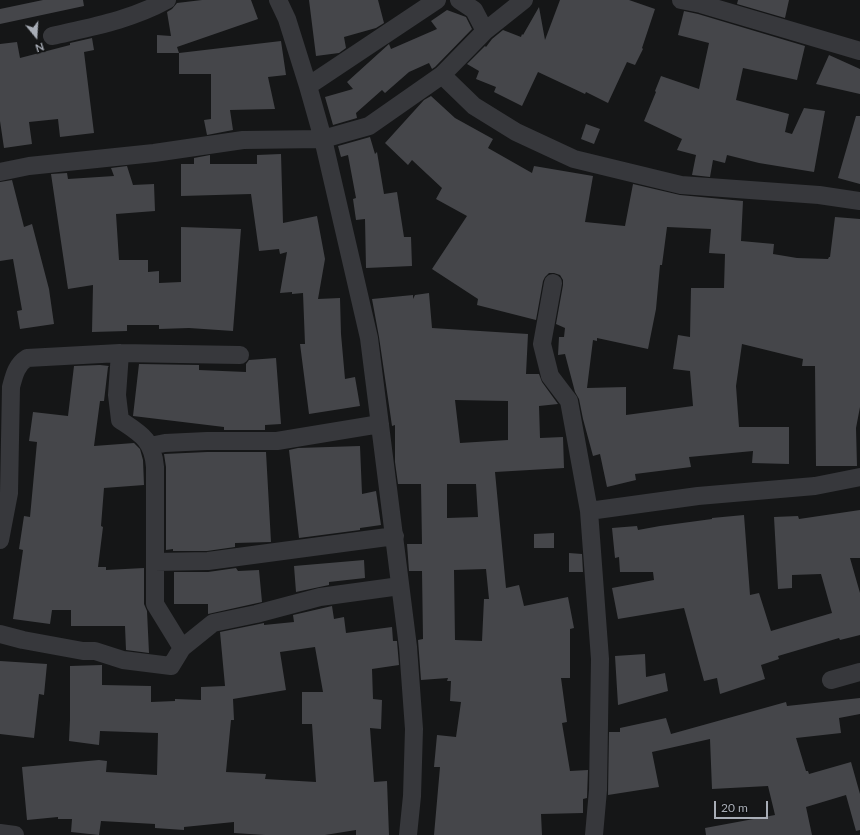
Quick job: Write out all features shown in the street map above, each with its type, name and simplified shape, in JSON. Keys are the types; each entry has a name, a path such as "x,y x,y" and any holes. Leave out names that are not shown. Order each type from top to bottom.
{"street":[{"path":"52,36 113,23 156,6 166,0"},
{"path":"278,0 287,19 323,139 369,338 408,647 414,729 412,796 408,835"},
{"path":"308,86 437,0"},
{"path":"459,0 474,10 485,31"},
{"path":"0,172 29,166 154,153 243,140 323,139 369,126 442,75 485,31 524,0"},
{"path":"681,0 701,4 860,51"},
{"path":"442,75 474,106 516,132 574,159 681,185 819,195 860,201"},
{"path":"553,283 542,344 550,376 569,400 589,511 600,659 598,790 594,835"},
{"path":"0,540 9,493 11,387 15,373 21,362 27,358 120,353 240,355"},
{"path":"120,353 117,395 120,420 140,434 150,446 154,455 155,604 182,648"},
{"path":"150,446 165,443 207,441 277,441 380,424"},
{"path":"589,511 698,496 815,486 860,477"},
{"path":"155,562 208,561 395,536"},
{"path":"0,634 68,649 96,651 123,660 171,666 182,648 213,623 256,614 320,597 400,586"},
{"path":"831,680 860,672"},
{"path":"0,833 15,835"}],"building":[{"path":"43,0 83,0 84,6 0,24 0,9"},
{"path":"202,0 251,0 258,19 177,47 179,53 157,53 157,35 171,36 167,12 177,3"},
{"path":"309,0 378,0 384,23 376,28 344,37 346,48 339,53 316,56"},
{"path":"560,0 629,0 655,9 642,48 643,49 635,65 627,62 608,103 538,72 522,106 494,92 496,87 476,79 479,71 467,64 503,30 521,37 539,7 545,40"},
{"path":"738,0 789,0 785,18 737,4"},
{"path":"447,10 466,17 472,29 435,67 432,69 429,63 409,72 385,93 382,90 356,113 357,118 333,125 325,97 353,89 347,82 389,44 391,49 437,29 431,21"},
{"path":"684,11 805,46 797,80 743,68 736,100 789,114 785,132 792,134 804,108 825,111 814,172 759,163 727,155 725,163 713,160 710,177 692,175 696,155 677,150 682,139 644,121 661,76 699,89 709,43 678,35"},
{"path":"92,38 94,50 84,52 94,133 60,137 58,119 29,122 32,144 4,148 0,121 0,44 17,42 20,58"},
{"path":"281,41 286,75 268,77 275,109 230,110 233,130 207,135 204,120 211,119 211,74 179,74 179,53"},
{"path":"829,55 860,69 860,94 816,84"},
{"path":"431,96 455,118 493,139 488,148 532,173 534,166 593,176 585,222 625,226 633,184 680,195 743,201 741,241 774,244 773,254 797,258 828,259 830,257 835,217 860,219 860,407 856,428 857,466 816,466 815,366 802,366 803,359 742,344 736,386 739,427 789,427 789,464 752,463 753,451 689,457 691,467 635,474 636,480 607,487 600,454 593,456 579,399 575,392 565,354 558,355 559,337 564,337 565,328 556,324 563,285 563,280 560,275 549,273 545,277 536,320 477,305 478,299 432,269 467,216 436,199 442,188 412,160 408,165 385,143 424,100","holes":["667,227 711,229 709,253 725,254 724,288 691,288 690,337 678,335 673,369 690,371 693,406 626,415 626,387 587,388 593,340 597,341 597,338 648,349 656,309 660,265 662,265"]},
{"path":"856,116 860,116 860,184 838,178"},
{"path":"586,124 600,129 594,144 581,139"},
{"path":"370,137 375,154 377,152 384,194 397,192 404,237 411,237 412,266 366,268 365,219 356,220 353,199 356,198 348,155 341,157 338,146"},
{"path":"281,154 283,223 317,216 325,259 318,299 340,298 341,334 345,379 355,377 360,406 309,414 300,344 305,344 303,293 280,293 287,252 280,254 279,249 259,251 251,194 181,196 181,164 194,164 194,158 210,155 210,164 257,164 257,155"},
{"path":"127,166 133,185 154,184 155,211 116,214 119,260 148,260 148,272 159,271 159,283 181,282 181,227 241,229 233,331 189,328 159,329 159,325 127,325 127,331 92,332 93,285 68,289 51,174 67,173 68,179 114,176 111,168"},
{"path":"12,180 24,227 32,224 49,289 54,324 20,329 17,311 22,310 13,259 0,261 0,182"},
{"path":"429,293 432,328 528,334 526,374 539,374 542,382 558,404 539,406 540,438 563,437 564,468 495,472 506,588 519,585 524,606 568,597 574,628 570,629 570,678 561,678 567,722 562,723 570,771 588,770 587,798 583,799 583,813 541,814 542,835 434,835 440,767 434,767 437,735 456,737 461,702 450,701 451,681 447,681 448,678 421,680 418,640 423,639 422,571 409,571 407,544 422,544 421,484 398,484 395,462 395,425 392,426 372,299 413,295 413,299 415,295","holes":["455,400 508,401 508,440 460,443","447,484 476,484 478,517 447,518","486,569 489,599 484,599 482,641 455,640 454,570"]},
{"path":"276,358 281,424 265,425 265,430 224,430 224,427 133,416 139,364 199,365 199,370 246,372 246,364 249,360"},
{"path":"74,366 109,366 104,401 100,401 94,446 134,443 140,449 143,460 144,485 104,488 101,526 103,527 98,567 106,567 106,570 144,568 144,604 147,611 149,653 126,650 125,626 71,626 71,610 52,610 50,624 13,619 23,550 19,549 24,516 30,517 37,442 29,441 33,412 68,416"},
{"path":"360,446 362,494 376,491 381,525 360,528 360,530 299,538 289,450 298,448"},
{"path":"266,452 271,542 235,543 235,547 207,551 166,550 166,467 164,454"},
{"path":"860,510 860,558 850,558 860,593 860,635 840,640 839,638 778,656 779,659 761,665 765,679 720,694 717,678 704,681 684,608 618,619 612,588 654,580 653,572 620,572 619,557 615,558 612,528 637,526 638,530 712,518 744,515 750,595 759,593 771,631 832,613 821,574 792,575 792,588 778,589 774,517 798,516 799,519"},
{"path":"554,533 554,548 534,548 534,534"},
{"path":"569,553 582,554 583,572 569,572"},
{"path":"364,560 365,578 329,582 329,585 296,592 294,566"},
{"path":"236,568 238,571 259,570 262,602 208,614 208,604 174,604 174,572 208,572"},
{"path":"332,606 334,619 344,617 346,633 392,627 393,641 397,641 399,665 372,669 373,699 382,700 381,729 370,728 374,782 387,781 389,835 356,835 356,830 325,835 265,835 234,833 234,822 184,827 184,830 155,828 155,824 101,821 99,835 71,832 72,819 58,819 58,817 27,820 22,767 99,760 107,761 106,772 157,775 158,733 100,731 99,745 69,741 70,666 102,665 102,685 151,686 151,702 175,701 175,699 201,700 201,687 225,686 220,632 264,623 264,625 294,622 293,615","holes":["315,647 323,692 302,692 302,724 312,724 316,782 265,779 266,774 226,772 231,720 234,720 233,699 286,690 280,652"]},
{"path":"645,654 646,677 665,673 668,691 618,705 615,656"},
{"path":"0,661 47,664 44,695 39,694 34,738 0,734"},
{"path":"860,698 860,714 839,718 841,733 796,738 806,771 808,771 809,774 851,762 860,794 860,830 856,831 846,795 806,807 812,835 706,835 705,828 775,815 768,786 712,789 710,739 652,752 659,787 608,795 609,732 620,732 620,728 666,718 671,734 786,702 787,706"}]}
